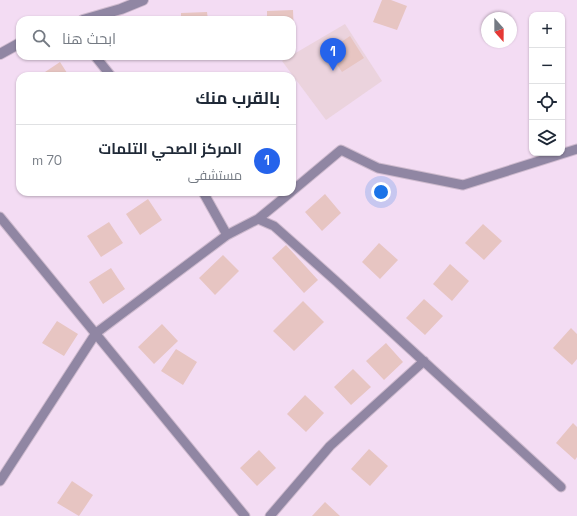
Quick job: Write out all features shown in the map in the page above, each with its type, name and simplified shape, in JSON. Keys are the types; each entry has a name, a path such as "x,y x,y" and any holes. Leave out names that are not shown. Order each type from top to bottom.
{"street":[{"path":"97,16 121,9 143,0"},
{"path":"0,54 16,45"},
{"path":"98,60 108,72"},
{"path":"296,187 341,150 378,168 463,185 577,149"},
{"path":"205,196 227,235"},
{"path":"0,481 96,333 227,235 258,219 285,196"},
{"path":"0,217 244,516"},
{"path":"258,219 274,226 561,487"},
{"path":"270,516 330,446 424,361"}],"shaded area":[{"path":"345,24 382,81 326,120 296,80 296,72 290,72 282,61 296,60 296,53"}],"building":[{"path":"382,0 391,0 407,6 397,30 373,22"},
{"path":"293,10 293,16 267,16 267,11"},
{"path":"207,12 208,16 181,16 181,13"},
{"path":"350,36 364,58 342,72 328,51"},
{"path":"60,62 66,72 45,72"},
{"path":"325,194 341,213 322,231 305,212"},
{"path":"148,199 162,220 140,235 126,214"},
{"path":"109,222 123,243 101,257 87,236"},
{"path":"483,224 502,241 484,260 465,243"},
{"path":"379,243 398,260 380,279 362,262"},
{"path":"286,245 318,280 304,293 272,258"},
{"path":"223,255 239,271 215,295 199,278"},
{"path":"450,264 469,281 452,301 433,284"},
{"path":"111,268 125,289 103,304 89,282"},
{"path":"424,299 443,316 425,335 406,318"},
{"path":"303,301 324,322 294,351 273,331"},
{"path":"57,321 78,334 64,356 42,343"},
{"path":"162,324 178,341 154,364 138,347"},
{"path":"571,328 577,334 577,359 572,365 553,348"},
{"path":"386,343 403,362 384,380 366,361"},
{"path":"176,349 197,362 183,385 161,371"},
{"path":"353,369 371,387 351,405 334,387"},
{"path":"305,395 324,413 306,432 287,414"},
{"path":"573,423 577,427 577,457 575,460 556,443"},
{"path":"369,449 388,466 370,486 351,469"},
{"path":"259,450 276,468 257,486 240,468"},
{"path":"72,481 93,495 79,516 57,503"},
{"path":"325,502 340,516 312,516"}],"place":[{"name":"المركز الصحي التلمات","path":"333,71"}]}
